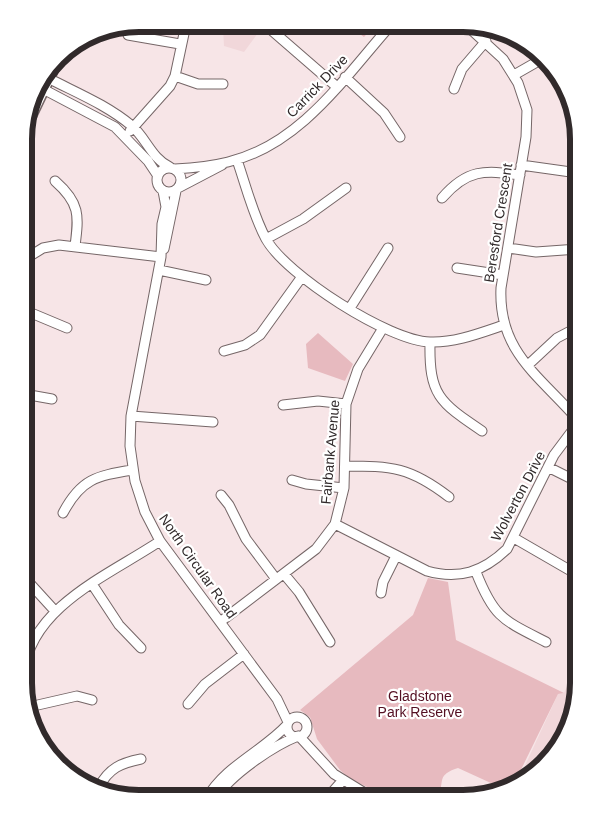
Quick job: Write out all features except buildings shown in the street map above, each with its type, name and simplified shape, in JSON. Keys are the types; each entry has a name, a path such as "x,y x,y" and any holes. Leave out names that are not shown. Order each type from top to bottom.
{"street":[{"name":"Carrick Drive","path":"173,168 226,163 237,160 282,139 308,118 384,32"},
{"path":"125,136 158,101 175,76 184,33"},
{"path":"274,33 337,87"},
{"name":"Beresford Crescent","path":"479,34 503,59 514,75 525,100 527,118 526,137 503,275 500,304 504,326 515,351 570,411"},
{"path":"128,35 180,44"},
{"path":"454,89 462,70 486,42"},
{"path":"514,75 536,62"},
{"path":"175,76 198,84 223,84"},
{"path":"345,77 384,113 400,136"},
{"path":"49,84 92,100 117,114 133,127 158,159 173,168 181,174 178,189 163,191 157,183 158,176 162,170 173,168"},
{"path":"48,85 88,112 115,127 125,136 158,176"},
{"path":"88,112 92,100"},
{"path":"237,160 266,239 282,261 301,278 383,328 403,338 430,342 454,340 504,326"},
{"name":"Carrick Drive","path":"178,189 226,163"},
{"path":"521,165 570,172"},
{"path":"192,167 196,180"},
{"path":"442,198 464,177 473,174 484,171 520,175"},
{"path":"55,181 68,192 76,208 78,221 75,246"},
{"path":"266,239 303,219 346,188"},
{"name":"North Circular Road","path":"161,257 169,232 178,189"},
{"name":"North Circular Road","path":"163,191 166,207 162,224 161,257 131,416 130,446 132,470 145,512 160,541 277,698 298,717"},
{"path":"32,255 44,248 59,245 161,257"},
{"path":"350,308 388,248"},
{"path":"508,248 536,252 570,250"},
{"path":"457,268 503,275"},
{"path":"159,270 206,280"},
{"path":"224,351 245,345 260,335 301,278"},
{"path":"32,313 67,328"},
{"name":"Fairbank Avenue","path":"220,622 316,549 335,524 344,488 346,404 358,369 383,328"},
{"path":"528,365 557,338 570,331"},
{"path":"430,342 430,366 435,391 456,414 482,431"},
{"path":"32,395 52,399"},
{"path":"283,405 318,401 346,404"},
{"path":"131,416 213,422"},
{"name":"Wolverton Drive","path":"335,524 396,556 441,575 460,576 476,572 495,561 507,549 548,467 569,432"},
{"path":"345,466 398,468 416,475 449,497"},
{"path":"548,467 569,478"},
{"path":"63,513 74,494 88,481 132,470"},
{"path":"292,480 306,484 344,488"},
{"path":"221,495 229,505 246,539 276,579"},
{"path":"514,538 569,570"},
{"path":"32,642 55,611 92,584 160,541"},
{"path":"380,592 396,556"},
{"path":"476,572 491,606 500,616 546,642"},
{"path":"284,574 299,592 330,642"},
{"path":"92,584 119,625 141,648"},
{"path":"32,586 55,611"},
{"path":"188,704 205,684 244,654"},
{"path":"35,706 77,696 92,700"},
{"name":"North Circular Road","path":"277,698 288,724"},
{"path":"213,790 220,779 238,770 276,746 301,734 305,722 298,717 292,718 288,724 238,770 222,790"},
{"path":"288,724 290,733 301,734 343,780 360,790"},
{"path":"102,782 107,774 118,765 141,759"},
{"path":"334,790 343,780"}],"shaded area":[{"path":"223,33 258,33 244,52 224,46"},
{"path":"569,682 564,717 558,730 543,753 523,770 558,694 564,693"}],"green space":[{"path":"357,32 368,32 364,37"},
{"path":"318,333 353,364 345,381 308,368 306,344"},
{"name":"Gladstone Park Reserve","path":"428,578 448,582 456,640 564,693 558,694 520,772 494,785 458,768 444,776 440,790 373,790 349,778 340,770 317,739 310,717 300,710 413,615"}]}
